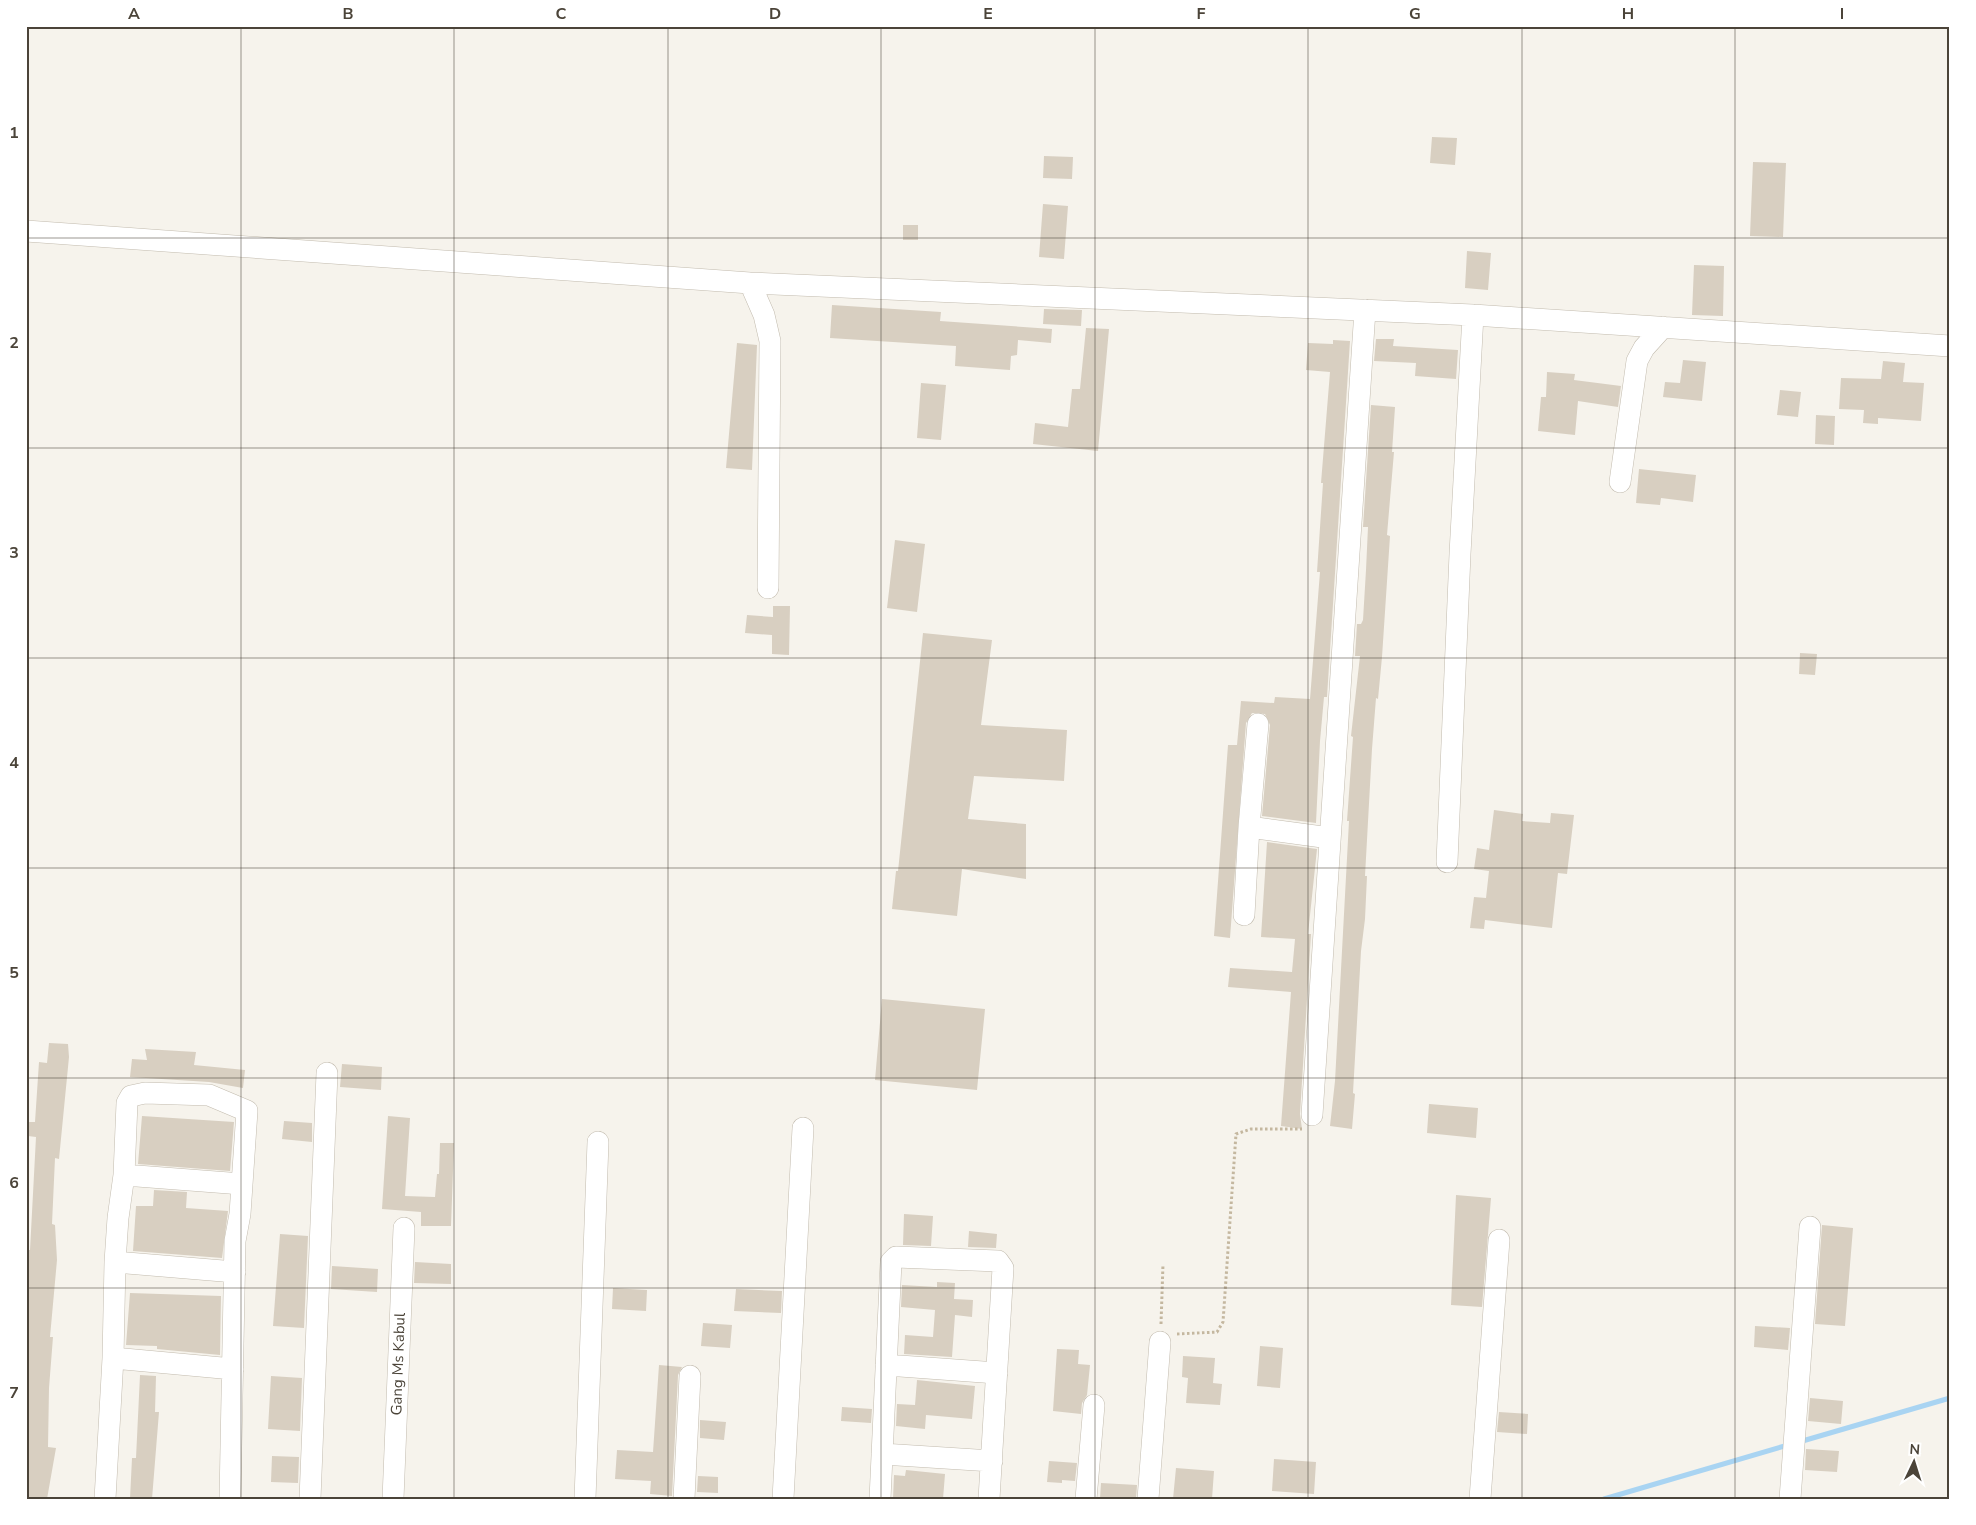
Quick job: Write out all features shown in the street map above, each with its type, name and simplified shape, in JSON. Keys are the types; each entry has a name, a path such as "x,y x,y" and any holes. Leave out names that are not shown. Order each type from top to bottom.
{"street":[{"path":"26,231 750,283 1473,315 1950,346"},
{"path":"750,283 764,315 770,342 768,588"},
{"path":"1312,1115 1364,310"},
{"path":"1447,862 1459,564 1473,315"},
{"path":"1620,482 1637,361 1644,348 1663,327"},
{"path":"1244,915 1258,724"},
{"path":"1249,827 1330,838"},
{"path":"310,1499 327,1073"},
{"path":"105,1499 113,1358 115,1262 118,1218 124,1175 127,1103 131,1096 145,1093 210,1095 247,1111 242,1184 235,1241 230,1499"},
{"path":"783,1499 803,1128"},
{"path":"585,1499 598,1142"},
{"path":"124,1175 242,1184"},
{"path":"1790,1499 1810,1227"},
{"name":"Gang Ms Kabul","path":"393,1499 404,1228"},
{"path":"1480,1499 1500,1240"},
{"path":"880,1499 891,1262 893,1258 998,1261 1003,1268 989,1499"},
{"path":"115,1262 235,1272"},
{"path":"1148,1499 1160,1342"},
{"path":"113,1358 233,1369"},
{"path":"886,1365 996,1372"},
{"path":"684,1499 690,1376"},
{"path":"1086,1499 1094,1405"},
{"path":"882,1454 992,1461"}],"path":[{"path":"1160,1342 1171,1336 1186,1333 1217,1332 1222,1326 1236,1134 1251,1129 1300,1131 1306,1126 1312,1115"},
{"path":"1160,1342 1163,1264"}],"building":[{"path":"1432,137 1457,138 1455,165 1430,163"},
{"path":"1044,156 1073,157 1072,179 1043,178"},
{"path":"1753,162 1786,163 1783,237 1750,236"},
{"path":"1043,204 1068,206 1064,259 1039,257"},
{"path":"903,225 918,225 918,240 903,240"},
{"path":"1467,251 1491,253 1488,290 1465,288"},
{"path":"1694,265 1724,266 1723,316 1692,315"},
{"path":"832,305 941,312 940,321 1052,329 1051,343 1018,340 1017,355 1011,356 1010,370 955,366 956,346 830,338"},
{"path":"1044,309 1082,310 1081,326 1043,324"},
{"path":"1086,328 1109,329 1098,451 1033,444 1035,423 1068,427 1072,389 1080,389"},
{"path":"1376,339 1394,339 1393,346 1458,350 1456,379 1415,376 1416,363 1374,361"},
{"path":"1333,340 1350,341 1327,697 1324,697 1320,741 1316,823 1262,816 1270,725 1265,714 1252,713 1246,723 1230,938 1214,936 1228,745 1237,745 1241,701 1274,703 1275,697 1310,699 1320,572 1317,572 1323,483 1321,483 1330,372 1306,370 1308,343 1333,344"},
{"path":"737,343 757,345 752,470 726,468"},
{"path":"1683,360 1706,362 1702,401 1663,397 1665,382 1680,383"},
{"path":"1883,361 1905,363 1903,382 1924,383 1921,421 1878,418 1878,424 1863,423 1864,410 1839,409 1841,378 1881,379"},
{"path":"1547,372 1575,374 1574,380 1621,386 1618,407 1578,401 1575,435 1538,431 1541,397 1546,397"},
{"path":"921,383 946,385 941,440 917,438"},
{"path":"1780,390 1801,392 1798,417 1777,415"},
{"path":"1371,405 1395,407 1392,452 1394,452 1387,535 1390,536 1382,657 1378,699 1376,698 1372,749 1365,876 1367,876 1365,919 1361,951 1352,1129 1330,1126 1335,1081 1349,821 1347,821 1353,737 1351,736 1360,656 1355,656 1357,624 1361,624 1363,620 1366,570 1368,527 1363,527"},
{"path":"1816,415 1835,416 1834,445 1815,444"},
{"path":"1639,469 1696,475 1693,502 1661,498 1660,505 1636,503"},
{"path":"895,540 925,544 917,612 887,608"},
{"path":"773,606 790,606 789,655 772,654 772,635 745,633 747,615 773,617"},
{"path":"923,633 992,640 981,725 1067,730 1064,781 974,776 968,819 1026,824 1026,879 962,869 957,916 892,909 896,871 898,871"},
{"path":"1800,653 1817,654 1815,675 1799,674"},
{"path":"1494,810 1523,814 1522,821 1550,823 1551,813 1574,815 1567,874 1558,873 1552,928 1485,920 1484,929 1470,928 1474,897 1486,898 1489,871 1474,869 1477,848 1489,850"},
{"path":"1267,842 1317,849 1308,934 1311,934 1300,1114 1302,1129 1281,1126 1291,992 1228,987 1230,968 1292,972 1295,939 1261,937"},
{"path":"882,999 985,1009 977,1090 875,1080"},
{"path":"49,1043 68,1044 69,1057 59,1159 55,1158 52,1224 55,1225 57,1260 50,1337 53,1337 49,1388 48,1447 56,1448 47,1499 26,1499 26,1250 30,1250 36,1137 28,1136 27,1122 35,1122 39,1062 47,1063"},
{"path":"145,1049 196,1052 194,1065 245,1070 243,1088 209,1082 130,1077 132,1059 147,1060"},
{"path":"342,1064 382,1067 381,1090 340,1087"},
{"path":"1429,1104 1478,1108 1476,1138 1427,1133"},
{"path":"142,1116 234,1122 230,1171 138,1164"},
{"path":"388,1116 410,1118 405,1196 435,1197 437,1174 439,1174 440,1143 454,1143 451,1226 421,1226 421,1212 382,1209"},
{"path":"284,1121 312,1123 312,1142 282,1139"},
{"path":"154,1190 187,1192 186,1208 228,1211 222,1258 133,1251 136,1206 153,1206"},
{"path":"1456,1195 1491,1198 1482,1307 1451,1305"},
{"path":"904,1214 933,1216 931,1246 903,1245"},
{"path":"1822,1225 1853,1228 1845,1326 1815,1324"},
{"path":"969,1231 997,1234 996,1248 968,1247"},
{"path":"280,1234 308,1236 304,1328 273,1326"},
{"path":"415,1262 451,1264 451,1284 414,1283"},
{"path":"332,1266 378,1269 377,1292 331,1289"},
{"path":"937,1282 955,1283 954,1299 973,1300 972,1317 955,1315 952,1357 904,1354 905,1335 933,1337 935,1310 901,1307 902,1285 937,1287"},
{"path":"613,1288 647,1290 646,1311 612,1309"},
{"path":"736,1289 782,1291 781,1313 734,1311"},
{"path":"130,1293 221,1296 220,1355 157,1349 157,1346 126,1345"},
{"path":"703,1323 732,1325 730,1348 701,1346"},
{"path":"1755,1326 1790,1328 1788,1350 1754,1347"},
{"path":"1260,1346 1283,1348 1280,1388 1257,1386"},
{"path":"1057,1349 1079,1350 1078,1364 1090,1365 1087,1395 1082,1403 1081,1414 1053,1411"},
{"path":"1183,1356 1215,1358 1213,1383 1222,1384 1220,1405 1186,1403 1188,1378 1182,1377"},
{"path":"659,1365 682,1367 678,1375 672,1496 650,1494 651,1481 615,1479 617,1450 653,1452"},
{"path":"140,1375 156,1376 155,1412 159,1412 152,1499 130,1499 132,1458 136,1458"},
{"path":"271,1376 302,1378 300,1431 268,1429"},
{"path":"917,1380 975,1386 972,1419 926,1415 925,1429 896,1426 897,1404 915,1405"},
{"path":"1810,1398 1843,1401 1841,1424 1808,1421"},
{"path":"842,1407 872,1409 871,1423 841,1421"},
{"path":"1499,1412 1528,1414 1527,1434 1497,1432"},
{"path":"700,1420 726,1422 724,1440 700,1438"},
{"path":"1806,1449 1839,1451 1837,1472 1805,1470"},
{"path":"272,1456 299,1457 298,1483 271,1482"},
{"path":"1274,1459 1316,1462 1314,1494 1272,1491"},
{"path":"1049,1461 1077,1463 1075,1481 1062,1480 1062,1483 1047,1482"},
{"path":"1176,1468 1214,1471 1212,1499 1173,1499"},
{"path":"906,1470 945,1474 943,1499 893,1499 894,1475 905,1476"},
{"path":"698,1476 718,1477 718,1493 697,1492"},
{"path":"1101,1483 1137,1485 1136,1499 1100,1499"}],"waterway":[{"path":"1799,1442 1950,1398"},
{"path":"1604,1499 1788,1445"}]}
